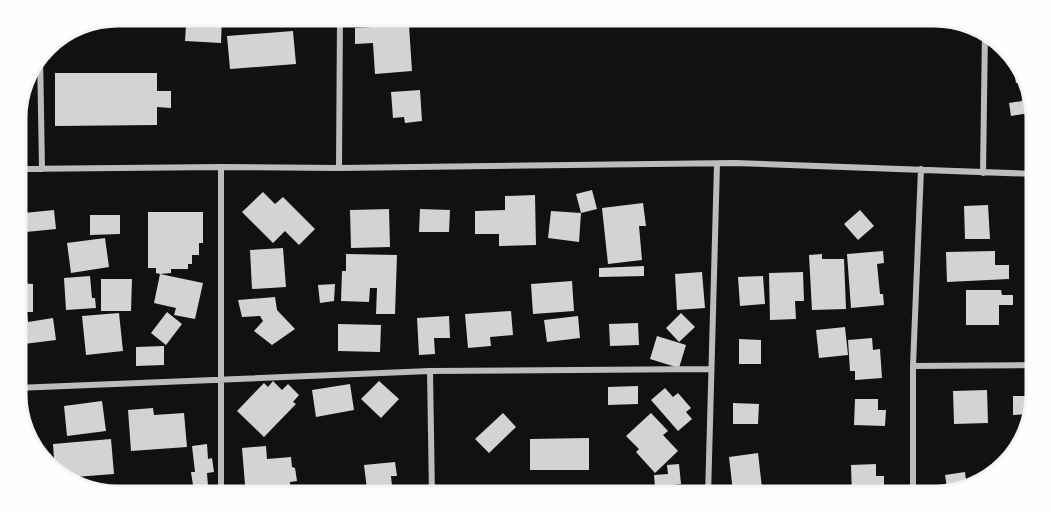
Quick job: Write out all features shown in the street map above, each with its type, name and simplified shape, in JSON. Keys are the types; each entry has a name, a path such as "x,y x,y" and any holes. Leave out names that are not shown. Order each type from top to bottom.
{"street":[{"path":"339,168 340,25"},
{"path":"983,173 985,42"},
{"path":"40,68 42,169"},
{"path":"708,486 717,164"},
{"path":"26,169 717,164 1026,174"},
{"path":"221,167 223,381 221,487"},
{"path":"913,486 914,366 921,169"},
{"path":"914,366 1026,365"},
{"path":"25,388 430,371 710,369"},
{"path":"430,371 432,487"}],"building":[{"path":"186,25 222,25 221,43 185,41"},
{"path":"409,25 412,71 375,74 373,43 355,44 355,28"},
{"path":"293,31 296,64 230,69 227,36"},
{"path":"55,73 157,73 157,91 171,91 171,108 157,107 157,125 55,126"},
{"path":"420,90 422,121 405,123 404,117 393,118 391,92"},
{"path":"1021,92 1026,114 1011,116 1009,103 1022,101"},
{"path":"592,190 597,209 581,213 576,194"},
{"path":"263,192 275,204 283,197 315,229 299,245 285,231 273,243 242,212"},
{"path":"535,195 536,245 499,246 499,234 475,234 475,211 505,210 505,196"},
{"path":"643,203 646,226 639,226 642,260 608,264 602,208"},
{"path":"988,205 990,239 965,239 964,206"},
{"path":"389,209 390,247 351,248 350,210"},
{"path":"420,209 450,210 449,232 419,232"},
{"path":"54,210 56,229 26,232 26,213"},
{"path":"860,210 874,226 858,240 844,224"},
{"path":"551,211 581,213 579,242 548,238"},
{"path":"148,212 203,212 203,243 199,243 199,255 192,255 192,264 188,264 188,269 171,269 171,273 160,274 156,273 156,268 148,268"},
{"path":"90,215 120,215 120,234 90,235"},
{"path":"105,238 109,267 71,273 67,243"},
{"path":"283,248 286,287 252,289 250,250"},
{"path":"883,251 884,263 877,264 880,294 883,294 884,305 851,308 847,254"},
{"path":"995,251 995,265 1009,265 1009,279 947,282 946,252"},
{"path":"346,254 397,255 395,314 376,314 377,288 370,288 369,302 341,301 342,271 346,271"},
{"path":"822,254 822,259 844,259 846,309 812,310 809,255"},
{"path":"644,266 644,276 599,277 599,268"},
{"path":"702,272 705,308 677,310 675,274"},
{"path":"803,272 804,301 795,301 796,319 770,320 769,273"},
{"path":"160,274 203,283 195,319 174,315 176,308 154,303"},
{"path":"90,276 92,298 95,298 96,308 66,310 64,278"},
{"path":"763,276 765,304 740,306 738,277"},
{"path":"101,279 132,279 131,311 101,311"},
{"path":"572,281 574,311 533,314 531,284"},
{"path":"25,284 33,284 33,312 25,312"},
{"path":"335,284 334,301 320,303 318,285"},
{"path":"966,290 1001,290 1002,295 1013,295 1013,305 999,305 999,325 966,325"},
{"path":"275,297 277,310 295,329 272,345 254,331 263,321 260,316 242,317 238,300"},
{"path":"511,311 513,335 490,337 491,346 468,348 465,314"},
{"path":"167,312 182,324 166,345 151,333"},
{"path":"119,313 123,351 86,355 82,316"},
{"path":"681,313 695,327 679,342 666,328"},
{"path":"25,315 28,322 53,318 56,340 25,344"},
{"path":"449,316 450,338 434,338 435,354 419,355 417,318"},
{"path":"578,316 580,338 547,342 544,320"},
{"path":"638,323 639,345 610,346 609,324"},
{"path":"338,324 381,325 380,352 338,351"},
{"path":"845,327 848,355 819,358 816,330"},
{"path":"657,336 686,345 679,368 650,359"},
{"path":"872,338 873,350 880,349 882,378 855,380 855,371 850,371 848,340"},
{"path":"739,339 761,340 761,364 739,364"},
{"path":"164,346 164,365 136,366 136,347"},
{"path":"273,381 282,390 288,384 299,395 293,402 296,404 264,437 237,411 264,383 268,387"},
{"path":"379,381 399,399 381,418 361,399"},
{"path":"350,384 354,410 316,417 312,390"},
{"path":"638,386 638,404 608,405 608,387"},
{"path":"665,388 673,397 678,393 691,408 686,412 692,419 678,431 651,400"},
{"path":"987,390 988,423 954,424 953,391"},
{"path":"1013,396 1026,396 1023,414 1013,415"},
{"path":"855,399 878,399 878,410 886,410 885,426 854,425"},
{"path":"102,401 106,431 67,436 64,406"},
{"path":"733,403 759,404 758,424 733,424"},
{"path":"153,408 154,415 184,413 187,447 131,451 128,410"},
{"path":"503,413 516,427 489,453 475,439"},
{"path":"651,413 668,431 663,435 678,451 655,473 636,452 639,449 626,436"},
{"path":"589,438 589,470 530,470 530,439"},
{"path":"111,439 114,474 78,477 54,460 53,444"},
{"path":"207,444 208,459 212,458 214,472 207,473 208,486 184,487 193,485 191,472 195,472 192,446"},
{"path":"266,446 267,459 291,457 297,481 290,482 290,487 245,487 242,448"},
{"path":"758,453 762,486 732,486 729,457"},
{"path":"395,462 397,476 391,476 392,486 400,487 367,487 364,465"},
{"path":"679,464 681,484 655,486 654,475 668,474 667,465"},
{"path":"876,464 876,476 884,476 884,485 852,486 851,465"},
{"path":"965,472 966,480 968,480 947,485 945,475"}]}
